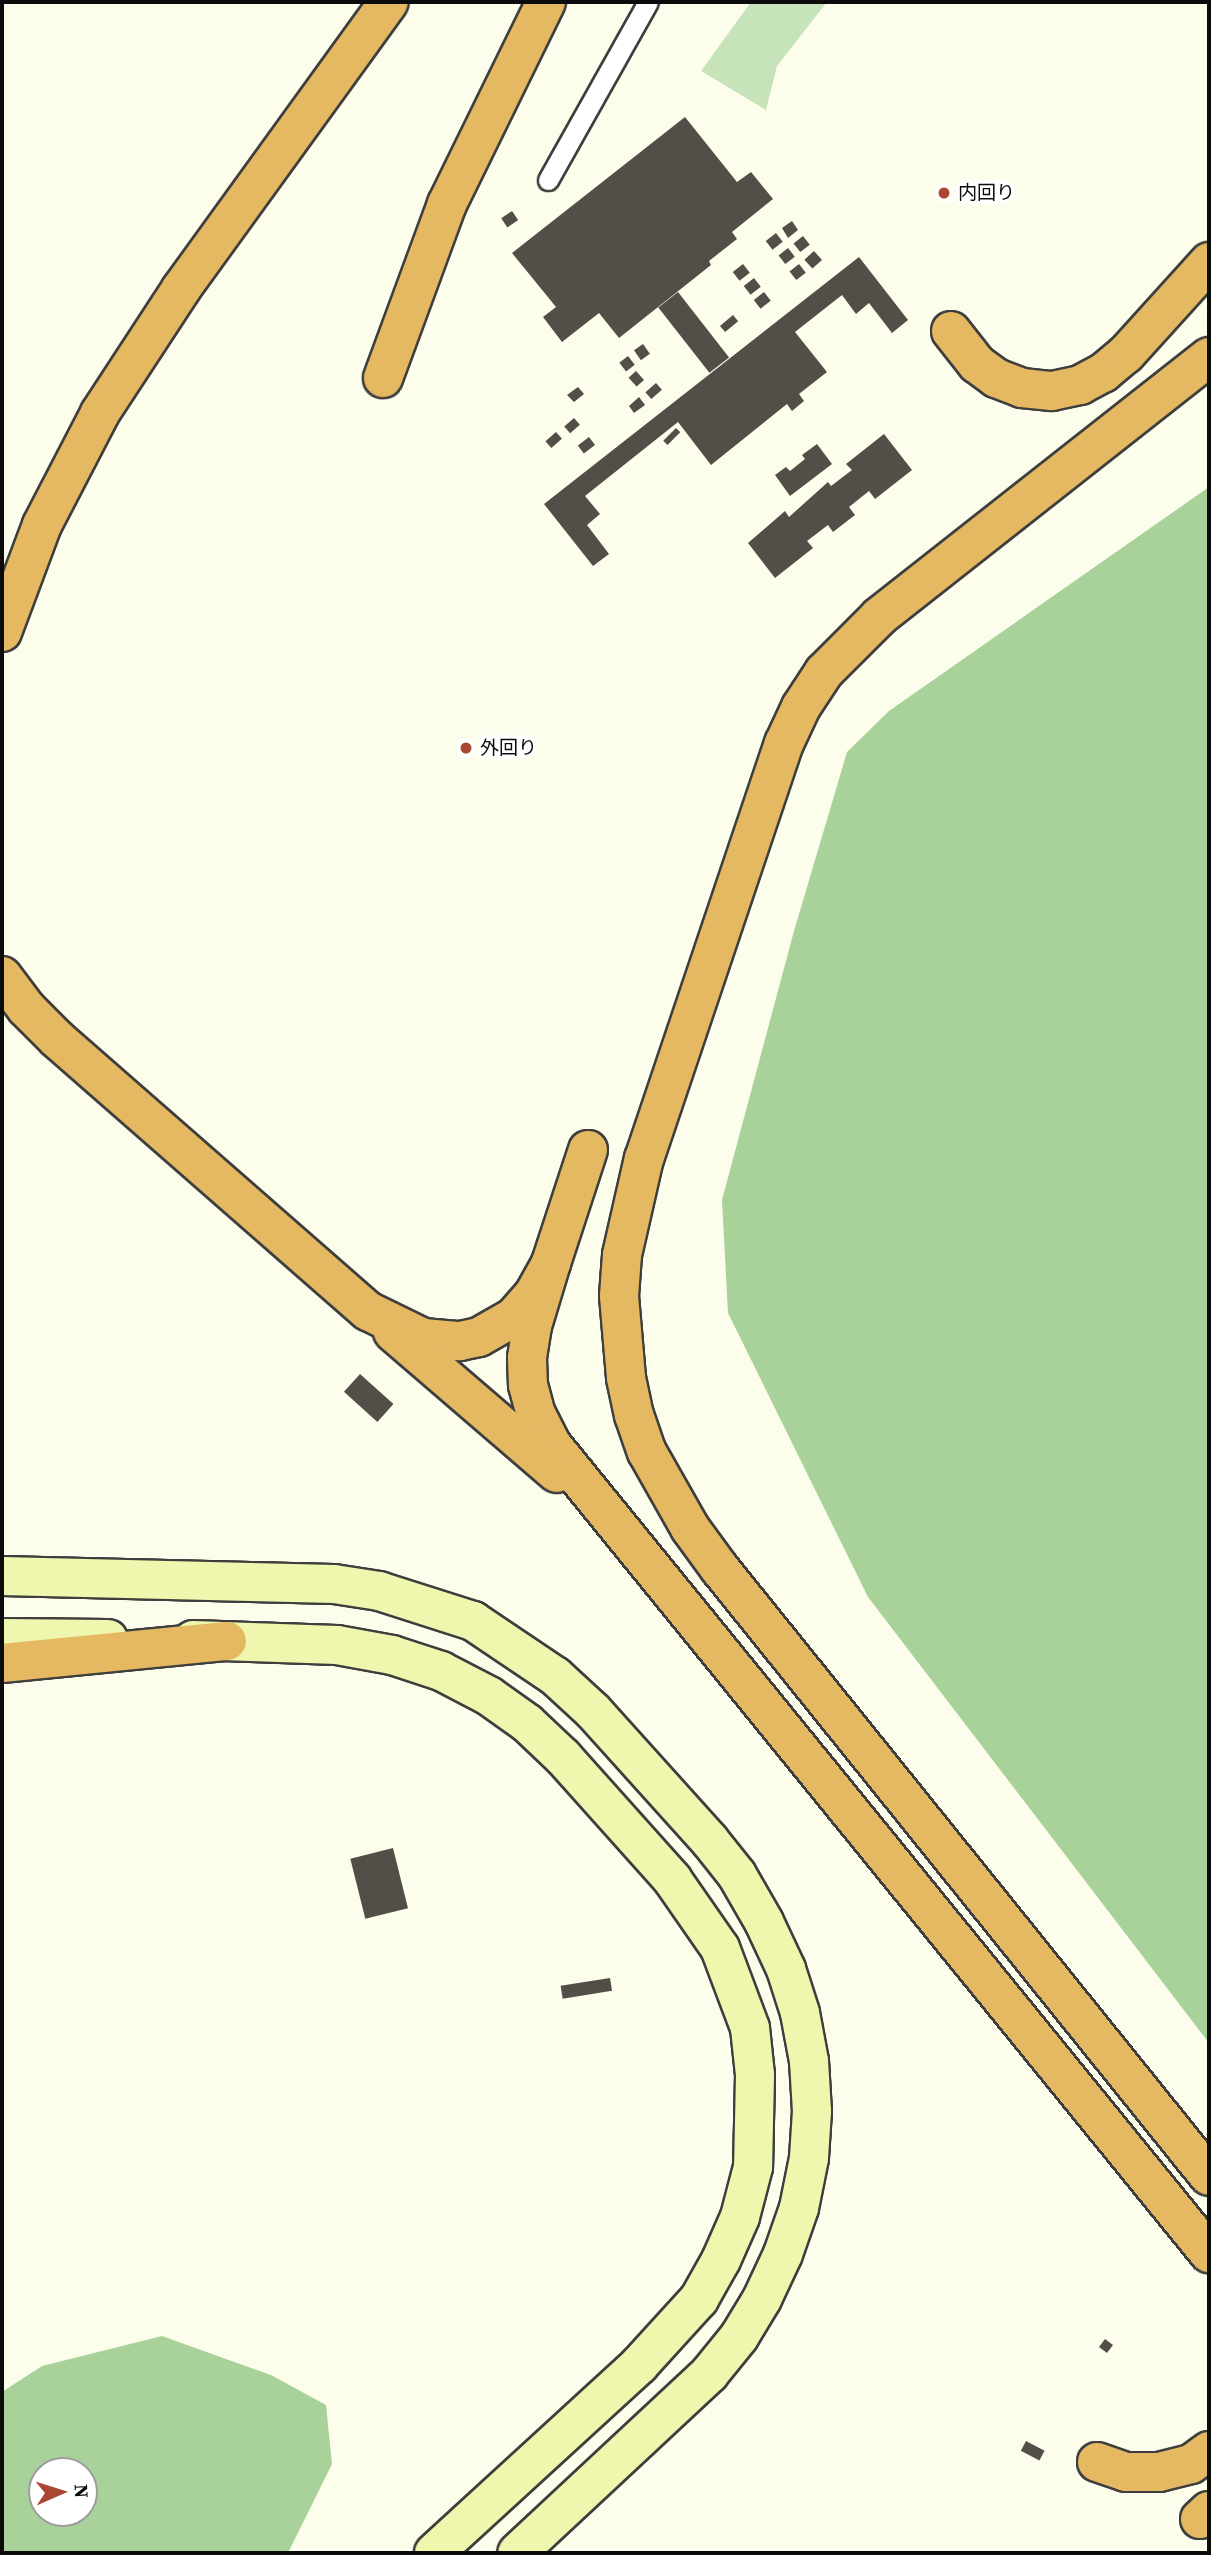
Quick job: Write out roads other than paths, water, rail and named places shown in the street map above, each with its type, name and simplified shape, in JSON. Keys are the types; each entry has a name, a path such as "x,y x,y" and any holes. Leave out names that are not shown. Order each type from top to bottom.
{"highway":[{"path":"2,632 43,525 100,413 181,289 389,2"},
{"path":"383,378 447,204 545,2"},
{"path":"951,331 976,364 996,378 1022,388 1052,391 1080,385 1103,373 1126,355 1209,262"},
{"path":"1209,357 879,617 824,672 784,743 644,1158 622,1255 619,1296 625,1365 634,1415 647,1451 690,1528 720,1569 1209,2176"},
{"path":"2,976 26,1009 57,1039 611,1520"},
{"path":"588,1150 532,1326 527,1358 528,1385 536,1415 551,1444 1209,2253"},
{"path":"368,1311 423,1338 460,1340 479,1337 514,1317 534,1294 551,1263"},
{"path":"2,1663 228,1641"},
{"path":"1097,2462 1126,2472 1159,2472 1191,2464 1209,2451"}],"street":[{"path":"2,1576 334,1584 379,1591 473,1621 555,1676 593,1711 710,1841 737,1875 764,1922 786,1969 800,2013 809,2061 812,2098 809,2158 799,2208 783,2254 762,2299 739,2337 709,2374 517,2553"},
{"path":"2,1638 337,1645 392,1655 441,1671 489,1696 527,1723 563,1757 672,1878 720,1948 750,2028 755,2075 753,2167 740,2217 721,2260 699,2299 639,2365 434,2553"}],"lane":[{"path":"548,180 648,2"}],"place":[{"name":"内回り","path":"944,193"},
{"name":"外回り","path":"466,748"}]}
